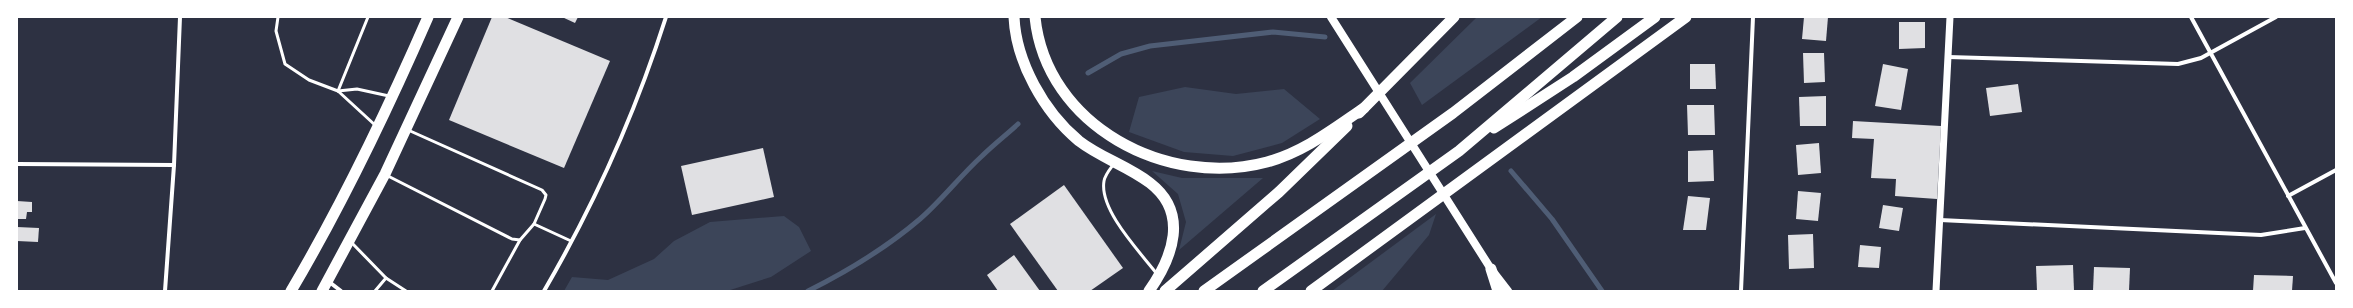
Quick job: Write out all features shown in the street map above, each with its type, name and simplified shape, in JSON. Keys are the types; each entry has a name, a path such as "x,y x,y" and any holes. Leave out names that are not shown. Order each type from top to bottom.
{"highway":[{"path":"291,291 333,215 378,127 428,17"},
{"path":"322,291 350,241 407,130 458,17"},
{"path":"1014,17 1019,49 1043,98 1078,140 1114,163 1149,182 1164,197 1169,208 1173,243 1170,256 1159,277 1149,291"},
{"path":"1035,17 1040,44 1053,75 1063,90 1085,116 1097,128 1125,146 1173,164 1226,168 1266,162 1308,146 1364,108"},
{"path":"1165,291 1218,248 1304,170 1454,17"},
{"path":"1204,291 1453,113 1577,17"},
{"path":"1458,151 1617,17"},
{"path":"1263,291 1458,151 1573,77 1655,17"},
{"path":"1311,291 1686,17"},
{"path":"1491,269 1498,291"}],"main road":[{"path":"1331,17 1491,269 1508,291"}],"street":[{"path":"165,291 174,165 180,17"},
{"path":"544,291 572,241 604,174 655,52 666,17"},
{"path":"1741,291 1753,17"},
{"path":"1936,291 1950,17"},
{"path":"2191,17 2336,281"},
{"path":"1948,57 2164,65 2191,61 2210,53 2276,17"},
{"path":"17,164 174,165"},
{"path":"2288,196 2336,170"},
{"path":"1940,220 2261,235 2306,228"},
{"path":"328,281 341,291"}],"lane":[{"path":"278,17 276,31 285,64 309,80 338,91 378,127"},
{"path":"338,91 368,17"},
{"path":"338,91 357,89 392,97"},
{"path":"407,130 542,190 546,195 534,224 520,240 492,291"},
{"path":"1114,163 1104,179 1103,193 1120,226 1159,277"},
{"path":"385,174 512,239 520,240"},
{"path":"534,224 572,241"},
{"path":"350,241 386,278 406,291"},
{"path":"375,291 386,278"}],"shaded area":[{"path":"1477,17 1542,17 1422,105 1410,83"},
{"path":"1185,87 1236,94 1284,89 1320,119 1282,143 1233,156 1184,152 1129,132 1139,97"},
{"path":"1152,171 1182,178 1263,178 1179,250 1186,222 1178,194"},
{"path":"1436,214 1429,235 1382,291 1332,291"},
{"path":"784,216 799,227 811,251 771,277 727,291 564,291 572,277 608,280 654,259 674,241 710,222"}],"building":[{"path":"492,17 505,17 610,61 564,168 449,120"},
{"path":"562,17 578,17 575,23"},
{"path":"1804,17 1828,17 1826,41 1802,39"},
{"path":"1899,22 1925,22 1925,48 1899,49"},
{"path":"1803,53 1824,53 1825,82 1804,83"},
{"path":"1690,64 1715,64 1716,89 1690,89"},
{"path":"1883,64 1908,69 1901,110 1875,106"},
{"path":"2018,84 2022,112 1990,116 1986,88"},
{"path":"1826,96 1826,126 1800,126 1799,97"},
{"path":"1687,105 1714,105 1715,135 1688,135"},
{"path":"1853,121 1941,126 1937,199 1895,196 1896,179 1871,178 1874,139 1852,138"},
{"path":"1819,143 1821,173 1798,175 1796,145"},
{"path":"763,148 774,197 692,215 681,166"},
{"path":"1713,150 1714,181 1688,182 1688,151"},
{"path":"1064,185 1123,268 1090,291 1058,291 1010,224"},
{"path":"1798,191 1821,193 1818,221 1796,219"},
{"path":"1688,196 1710,198 1706,230 1683,230"},
{"path":"17,201 32,202 32,212 27,212 26,219 17,219"},
{"path":"1883,205 1903,208 1899,231 1879,228"},
{"path":"17,227 39,228 38,242 17,241"},
{"path":"1813,234 1814,268 1789,269 1788,235"},
{"path":"1860,245 1881,247 1879,268 1858,267"},
{"path":"1014,255 1040,291 998,291 987,275"},
{"path":"2073,265 2074,291 2037,291 2036,266"},
{"path":"2094,267 2130,268 2129,291 2093,291"},
{"path":"2254,275 2293,276 2292,291 2253,291"}],"waterway":[{"path":"1088,73 1121,54 1150,46 1273,32 1325,37"},
{"path":"808,291 866,258 907,230 928,212 986,152 1018,124"},
{"path":"1511,171 1552,219 1602,291"}]}
